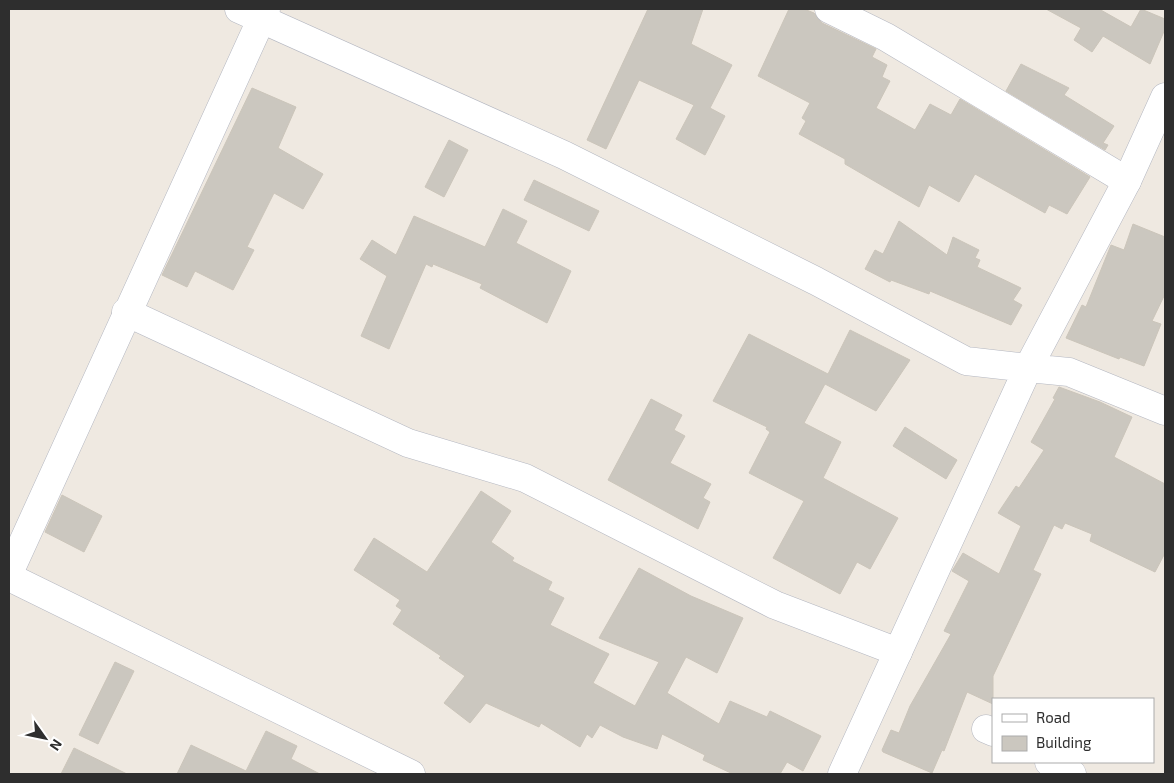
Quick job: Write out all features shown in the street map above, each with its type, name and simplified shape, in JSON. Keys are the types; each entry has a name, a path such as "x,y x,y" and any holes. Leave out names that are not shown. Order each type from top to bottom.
{"street":[{"path":"829,9 886,36 1126,180"},
{"path":"9,573 126,312 255,12 564,155 816,280 966,361 1069,372 1165,411"},
{"path":"842,774 1028,368 1126,180 1157,135 1165,97"},
{"path":"126,312 408,443 525,478 775,605 898,652"},
{"path":"9,577 410,774"},
{"path":"1051,763 1072,774"}],"building":[{"path":"648,9 703,9 691,44 732,65 710,108 725,116 705,155 676,139 694,105 639,80 606,149 587,140"},
{"path":"789,9 804,9 814,13 822,23 876,49 872,57 887,65 882,77 890,81 876,108 915,130 930,104 951,115 960,99 1090,177 1067,214 1049,205 1045,213 975,174 959,202 929,185 919,207 845,164 845,159 799,134 806,121 802,118 810,103 758,76"},
{"path":"1046,9 1099,9 1131,27 1141,9 1165,19 1165,29 1150,64 1103,36 1092,52 1074,40 1081,28"},
{"path":"1021,64 1069,88 1064,95 1114,126 1103,143 1108,145 1105,150 1006,91"},
{"path":"252,88 296,107 278,148 323,174 303,209 274,193 247,247 254,250 233,290 195,271 187,287 162,275"},
{"path":"449,140 468,150 444,197 425,187"},
{"path":"534,180 599,211 589,231 524,200"},
{"path":"503,209 527,221 516,243 571,271 547,323 480,288 482,284 433,264 432,267 426,264 389,349 361,336 387,276 360,259 372,240 396,255 414,216 485,247"},
{"path":"899,221 947,255 953,237 979,250 975,258 980,260 977,267 1021,288 1013,300 1022,305 1011,325 930,291 929,294 891,280 890,282 865,269 875,250 883,254"},
{"path":"1133,224 1165,237 1165,294 1152,321 1161,324 1144,366 1120,357 1119,359 1066,338 1082,305 1086,307 1111,245 1124,250"},
{"path":"850,330 910,360 876,411 825,384 804,423 841,442 823,478 898,518 870,569 857,562 840,594 773,558 804,501 749,473 770,432 766,429 767,427 713,401 749,334 828,374"},
{"path":"1059,387 1100,402 1132,417 1114,457 1165,484 1165,553 1155,572 1090,541 1092,534 1065,523 1062,529 1054,525 1033,570 1041,574 993,676 992,704 967,692 944,751 942,750 932,773 882,750 891,730 899,733 910,706 951,634 944,631 969,581 952,571 963,553 999,574 1021,526 998,513 1016,486 1019,488 1044,450 1031,442 1055,399 1053,398"},
{"path":"651,399 682,415 674,430 685,436 670,463 711,484 703,498 710,502 698,529 608,480"},
{"path":"905,427 957,460 946,479 893,446"},
{"path":"481,491 511,511 491,542 514,558 512,561 552,582 548,590 564,598 550,625 609,654 593,683 635,706 659,662 599,638 639,568 691,596 743,618 717,673 686,657 667,693 719,724 730,701 767,717 770,711 821,736 803,771 787,762 780,774 733,774 703,760 705,755 662,734 657,749 623,737 600,725 592,738 587,734 580,747 541,723 539,727 486,703 470,723 444,703 465,676 439,658 441,656 393,624 402,610 396,606 400,600 354,570 374,538 427,572"},
{"path":"62,495 102,516 84,552 45,532"},
{"path":"115,662 134,671 98,744 79,735"},
{"path":"266,731 297,746 291,759 320,774 177,774 191,745 246,771"},
{"path":"74,748 127,774 61,774"}]}
